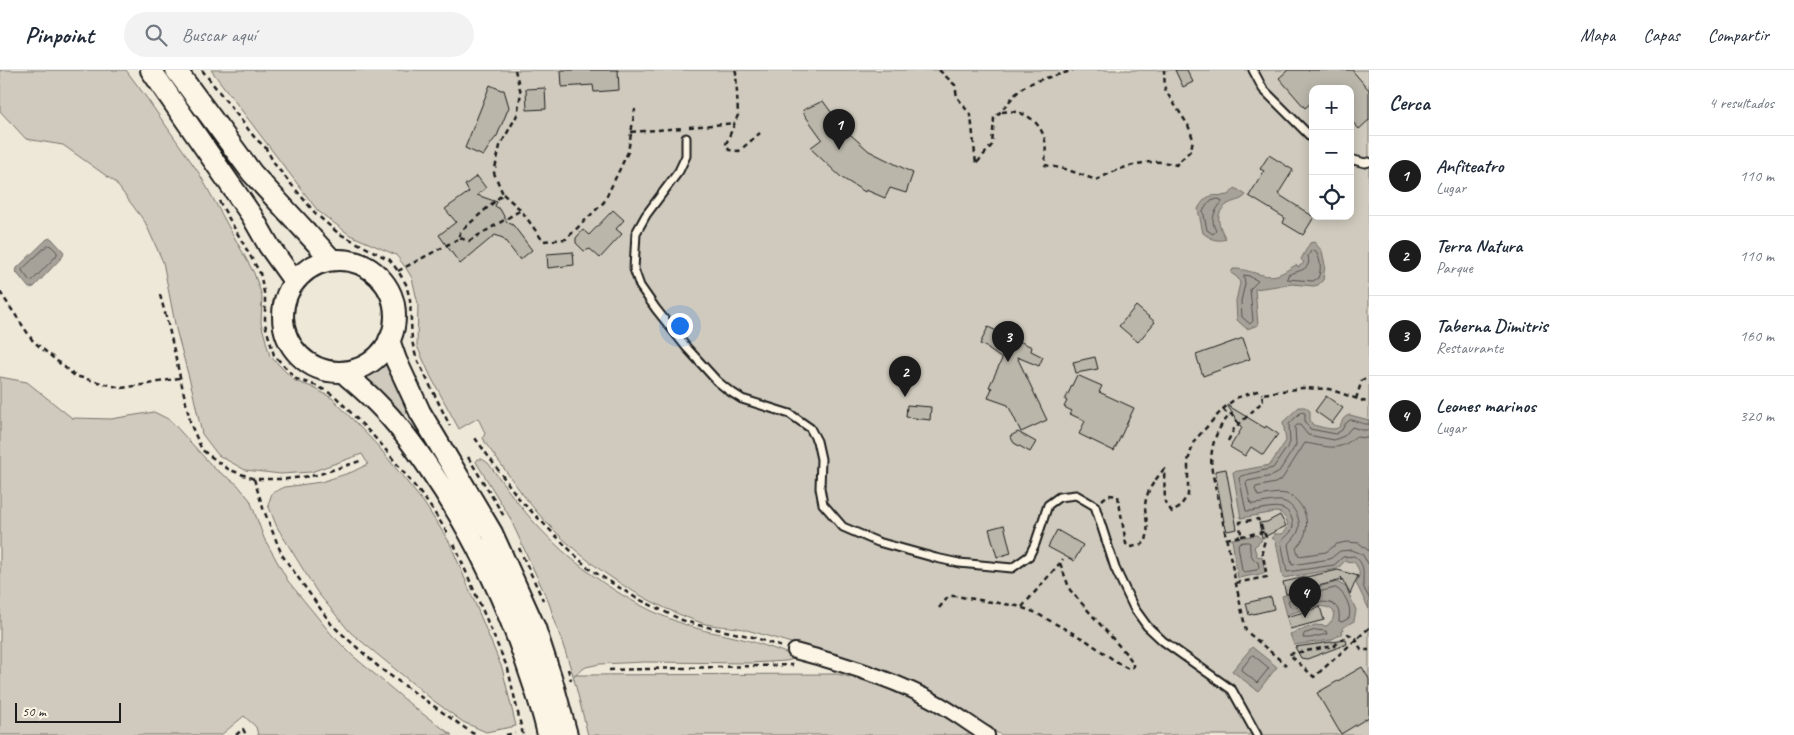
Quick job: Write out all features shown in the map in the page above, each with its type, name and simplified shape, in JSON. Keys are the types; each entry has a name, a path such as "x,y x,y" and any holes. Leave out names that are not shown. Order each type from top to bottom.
{"main road":[{"path":"151,70 252,216 269,246 294,281"},
{"path":"176,70 252,173 332,260"},
{"path":"332,260 346,260 359,263 381,278 393,302 395,316 389,340 377,357 365,365 343,372 317,367 303,358 291,346 285,330 283,313 286,296 294,281 305,271 318,264 332,260"},
{"path":"389,340 420,412 492,532 535,628 552,677 566,735"},
{"path":"343,372 377,403 400,429 456,508 499,591 512,623 534,684 548,735"}],"street":[{"path":"795,658 829,660 909,689 940,704 987,735"}],"lane":[{"path":"1253,70 1263,89 1309,134"},
{"path":"686,138 686,156 679,171 646,215 636,233 634,269 640,286 656,310 717,381 742,400 790,414 810,428 817,441 821,459 820,488 824,504 843,527 878,542 936,558 959,563 1012,568 1028,556 1035,544 1048,505 1059,496 1076,495 1095,506 1115,568 1134,608 1147,626 1163,642 1232,690 1257,735"},
{"path":"1354,159 1364,163 1369,162"}],"path":[{"path":"515,70 521,93 517,114 500,146 494,173 503,194 521,210 543,241 566,239 604,202 628,152 635,109"},
{"path":"734,70 736,72 738,114 726,144 729,150 739,151 760,133"},
{"path":"939,70 955,85 957,96 971,116 976,164 992,145 994,118 1002,112 1024,87 1073,70"},
{"path":"1002,112 1013,111 1025,114 1039,127 1046,145 1045,165 1065,168 1096,180 1116,170 1135,164 1154,161 1176,165 1191,150 1193,139 1188,125 1165,90 1164,70"},
{"path":"702,126 735,123"},
{"path":"631,132 672,128"},
{"path":"216,194 260,273 266,297 266,324 274,355 296,379 317,386 335,396 342,403 381,444 428,503 453,541 508,669 522,735"},
{"path":"460,238 460,232 503,194"},
{"path":"460,238 469,242 521,210"},
{"path":"398,271 460,238"},
{"path":"0,292 32,341 75,376 121,388 180,377"},
{"path":"160,295 190,426 202,450 228,469 254,480 287,479 317,475 360,461"},
{"path":"1356,399 1362,380 1369,379"},
{"path":"1095,506 1108,495 1118,496 1126,544 1132,547 1145,543 1148,535 1145,505 1151,485 1164,469 1165,502 1172,512 1179,508 1188,495 1188,462 1194,441 1223,409 1236,398 1257,391 1262,394 1302,388 1329,389 1369,403"},
{"path":"1228,441 1234,429 1263,401 1262,394"},
{"path":"1223,409 1229,416 1231,414 1239,424"},
{"path":"1229,416 1216,434 1210,456 1246,631 1286,665"},
{"path":"475,438 520,500 588,568 636,598 682,620 753,637 795,658"},
{"path":"254,480 282,555 332,625 381,669 472,733 478,735"},
{"path":"1236,583 1268,577 1262,550 1266,537 1258,519 1240,522 1241,536"},
{"path":"1226,539 1264,532"},
{"path":"1022,607 1063,559"},
{"path":"938,608 949,596 1022,607 1087,640 1121,665 1129,669 1133,667 1133,662 1129,657 1070,590 1060,563"},
{"path":"1369,628 1356,638 1314,677 1289,654 1334,646 1348,634 1356,638 1361,650 1369,650"},
{"path":"610,670 795,658"},
{"path":"236,735 243,729 246,735"},
{"path":"506,735 515,733"}],"shaded area":[{"path":"0,70 126,70 199,173 254,273 262,296 261,323 270,356 295,381 312,387 332,398 378,446 424,503 450,543 502,668 516,726 486,732 463,722 434,701 350,632 317,592 277,527 268,505 272,493 285,487 321,482 352,472 368,464 362,454 311,472 281,474 245,470 218,455 202,434 176,329 163,262 145,222 115,182 63,145 26,139 0,111"},
{"path":"211,70 1369,70 1369,735 1001,735 947,703 899,680 804,645 798,645 743,629 702,623 655,603 612,578 591,563 553,530 529,503 486,444 483,438 485,433 478,418 459,429 431,377 417,346 418,304 412,278 396,255 350,235 318,211"},
{"path":"385,357 410,411 401,417 363,374 380,363"},
{"path":"0,377 27,382 72,418 111,419 154,412 170,420 215,469 237,484 250,500 264,538 288,581 332,635 353,656 416,709 452,735 258,735 256,727 244,716 221,735 0,735"},
{"path":"478,459 488,463 527,514 563,551 582,567 626,597 672,620 773,648 799,658 786,661 750,663 645,662 600,664 586,667 574,675 837,674 879,684 920,699 975,735 588,735 573,675 549,603 509,516 476,462"}],"water":[{"path":"1235,188 1246,195 1228,204 1220,212 1220,225 1226,239 1216,240 1211,238 1203,233 1198,209 1208,197 1229,195"},
{"path":"51,238 64,252 63,256 34,287 29,288 16,272 17,268 47,239"},
{"path":"1314,242 1322,251 1325,265 1323,280 1314,286 1292,284 1255,289 1258,325 1247,329 1237,320 1236,301 1240,283 1238,278 1231,273 1233,269 1266,276 1277,275 1304,263 1301,259 1310,243"},
{"path":"1299,407 1305,407 1310,411 1310,420 1313,425 1326,428 1334,429 1339,427 1344,418 1350,415 1369,420 1369,609 1356,583 1359,572 1354,562 1345,561 1337,569 1283,578 1276,541 1272,538 1275,534 1282,534 1287,529 1288,524 1285,518 1281,513 1276,512 1241,518 1233,472 1270,465 1286,441 1283,422"},
{"path":"1257,535 1262,540 1254,547 1257,556 1262,557 1265,573 1238,578 1232,539"},
{"path":"1337,582 1346,587 1356,610 1354,621 1344,627 1341,634 1331,640 1294,645 1290,634 1315,625 1327,626 1333,619 1334,612 1325,607 1318,607 1287,615 1282,596"},
{"path":"1252,647 1277,667 1258,691 1232,671"}],"building":[{"path":"561,70 618,70 619,90 594,92 593,85 562,87"},
{"path":"1175,70 1187,70 1193,82 1183,87"},
{"path":"1288,70 1352,70 1369,90 1369,120 1359,129 1354,123 1354,85 1309,85 1309,104 1305,108 1279,78"},
{"path":"490,85 504,90 509,107 497,136 483,156 465,148"},
{"path":"545,88 546,109 527,110 526,89"},
{"path":"823,101 842,127 869,151 913,173 906,193 890,188 885,198 866,190 865,192 842,178 810,148 822,139 803,110"},
{"path":"1269,155 1293,170 1278,194 1309,214 1309,220 1312,220 1303,235 1283,223 1285,218 1249,196 1264,171 1260,169"},
{"path":"477,176 486,188 477,195 497,202 495,206 500,209 507,222 513,225 532,250 520,260 503,238 495,235 460,264 439,235 456,222 445,209 469,192 465,185"},
{"path":"613,210 624,220 616,229 622,234 600,258 590,249 584,251 576,243 576,238 583,230 589,235"},
{"path":"573,252 574,265 548,268 547,254"},
{"path":"1136,306 1155,322 1138,342 1119,326"},
{"path":"988,327 1032,347 1031,351 1043,357 1039,366 1017,357 1047,420 1021,432 1008,405 988,398 992,388 989,387 1002,359 980,344"},
{"path":"1243,338 1250,359 1203,376 1196,355"},
{"path":"1095,357 1098,369 1076,373 1073,362"},
{"path":"1077,375 1102,386 1099,392 1134,408 1114,451 1079,434 1085,421 1070,414 1072,411 1064,407 1067,401 1065,400"},
{"path":"1326,396 1343,408 1332,423 1315,411"},
{"path":"907,405 931,407 930,420 906,417"},
{"path":"1227,405 1278,434 1263,455 1251,447 1245,456 1230,447 1242,428"},
{"path":"1018,432 1036,442 1030,452 1014,443 1010,436"},
{"path":"1226,469 1237,529 1227,531 1215,471"},
{"path":"1280,515 1286,526 1262,538 1259,523 1267,522"},
{"path":"1004,525 1011,553 997,557 989,529"},
{"path":"1057,530 1083,545 1074,561 1048,547"},
{"path":"1338,570 1358,576 1350,594 1341,577 1342,580 1286,594 1283,582"},
{"path":"1271,597 1274,609 1249,615 1246,603"},
{"path":"1320,607 1324,620 1290,629 1287,617"},
{"path":"1346,640 1347,644 1307,659 1301,658 1295,647"},
{"path":"1362,667 1369,679 1369,717 1341,734 1317,693"}],"place":[{"name":"Anfiteatro","path":"839,150"},
{"name":"Taberna Dimitris","path":"1008,362"},
{"name":"Terra Natura","path":"905,397"},
{"name":"Leones marinos","path":"1305,618"}]}
